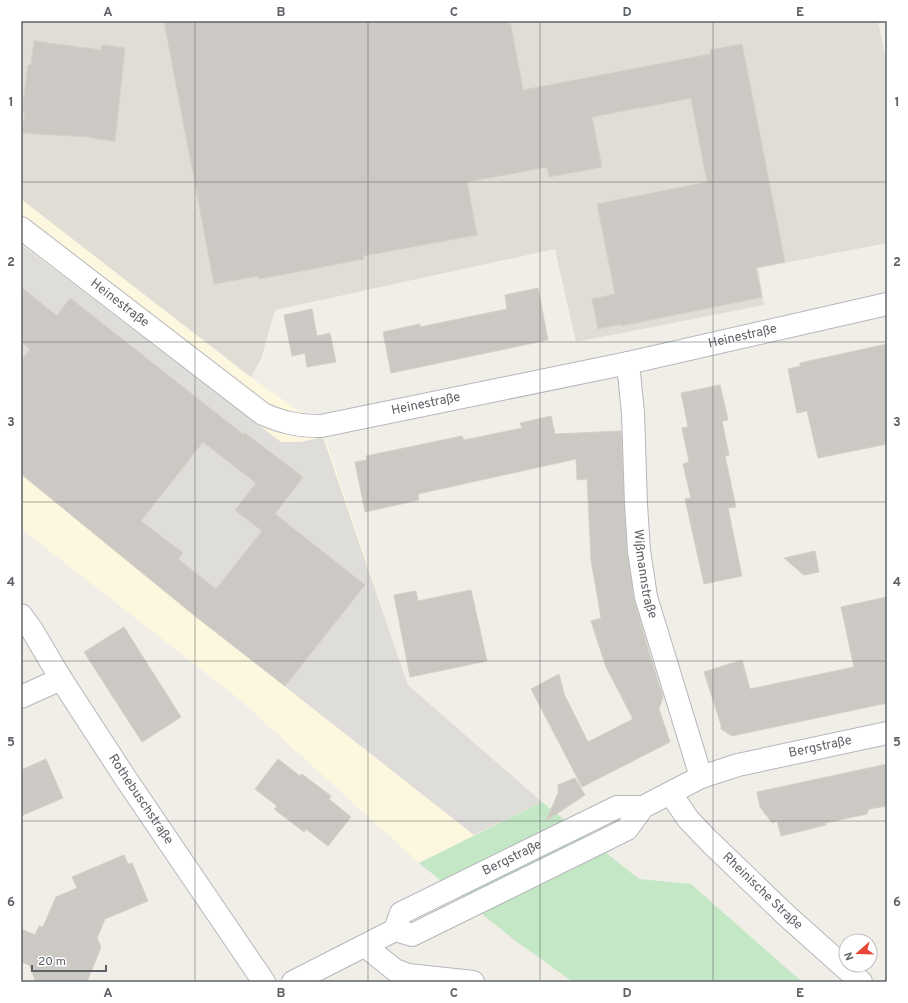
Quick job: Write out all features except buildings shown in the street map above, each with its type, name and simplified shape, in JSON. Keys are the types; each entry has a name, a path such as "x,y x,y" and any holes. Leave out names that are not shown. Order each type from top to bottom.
{"street":[{"name":"Heinestraße","path":"21,228 263,414 291,424 306,426 320,426 628,363 887,304"},
{"name":"Wißmannstraße","path":"628,363 633,413 636,505 646,597 701,777"},
{"name":"Rothebuschstraße","path":"21,615 32,630 61,679 264,982"},
{"path":"21,697 61,679"},
{"name":"Bergstraße","path":"293,982 396,930 412,935 627,829 643,807 671,794 701,777 738,765 887,733"},
{"name":"Rheinische Straße","path":"671,794 688,819 713,846 787,916 861,982"},
{"path":"365,946 395,970 408,975 473,982"}],"shaded area":[{"path":"21,21 878,21 887,66 887,243 758,268 764,305 576,342 555,249 275,310 261,359 251,377 21,199"},
{"path":"21,199 250,377 321,426 408,685 542,802 419,863 239,699 24,531 21,532"},
{"path":"21,244 281,442 301,442 323,437 408,685 542,802 474,835 195,616 21,474"}],"green space":[{"path":"542,802 639,879 691,884 802,982 573,982 513,939 419,863"}]}
